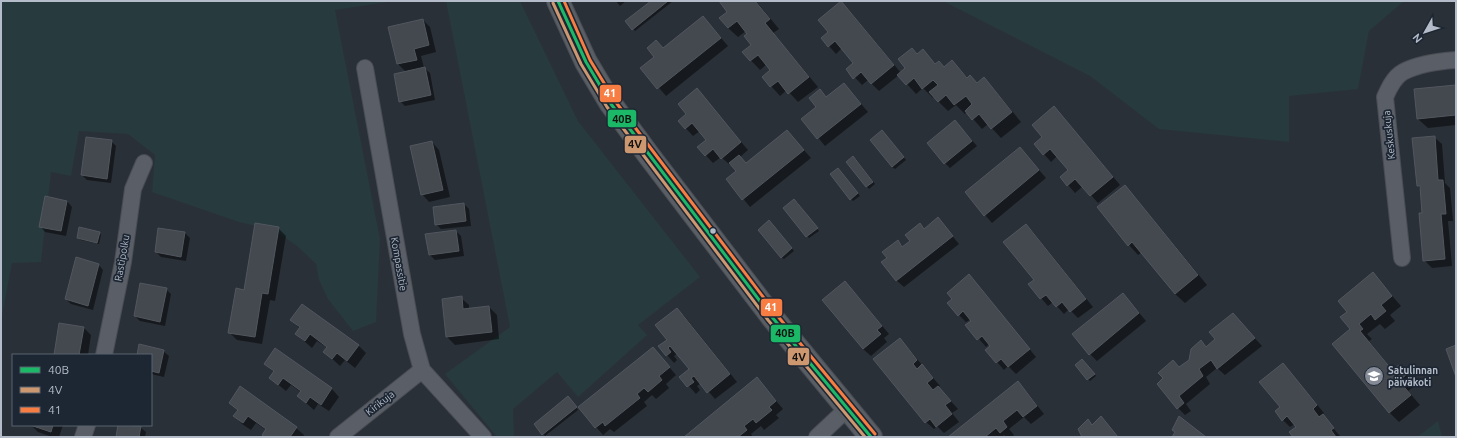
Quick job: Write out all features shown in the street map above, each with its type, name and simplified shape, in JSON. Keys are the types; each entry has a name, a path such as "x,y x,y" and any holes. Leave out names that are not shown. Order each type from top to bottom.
{"main road":[{"path":"558,1 586,62 611,104 772,317 871,437"}],"street":[{"name":"Keskuskuja","path":"1402,258 1385,97 1391,85 1402,72 1436,62 1456,60"},
{"name":"Kompassitie","path":"365,68 412,334 422,370 483,437"},
{"name":"Rastipolku","path":"104,354 123,262 133,189 144,163"},
{"name":"Kirikuja","path":"338,437 422,370"},
{"path":"817,437 848,408"},
{"path":"83,437 87,426"}],"green space":[{"path":"1,1 394,1 335,10 380,239 376,322 353,331 328,299 319,280 316,264 297,246 274,230 239,222 152,192 155,155 128,134 79,131 71,176 51,172 41,262 12,263 1,321"},
{"path":"446,1 520,1 578,121 700,277 638,325 647,335 578,397 557,372 513,409 514,437 497,437 445,374 510,327"},
{"path":"943,1 1404,1 1369,31 1358,89 1289,96 1289,142 1159,129 1090,76"},
{"path":"1438,421 1442,437 1417,437"}],"building":[{"path":"651,1 668,1 632,30 625,21"},
{"path":"719,1 755,1 770,19 765,23 809,77 788,94 778,81 770,87 762,77 770,70 758,55 750,61 742,52 751,45 744,36 747,34 737,21 728,28 719,18 727,12"},
{"path":"841,1 894,65 871,84 861,72 853,79 846,69 853,63 835,41 828,47 821,38 828,32 818,20"},
{"path":"703,16 721,38 657,89 640,68 654,57 647,48 656,40 663,48"},
{"path":"423,19 429,45 414,49 417,60 397,64 388,27"},
{"path":"912,48 917,54 923,49 935,64 939,61 944,67 952,60 967,78 970,75 977,83 984,77 1012,112 991,129 979,114 972,120 965,111 972,104 966,96 954,105 946,95 938,102 929,92 938,85 933,80 922,89 914,78 906,85 897,75 905,68 898,59"},
{"path":"425,67 431,95 399,102 394,74"},
{"path":"844,83 861,104 817,139 801,119 816,107 809,98 820,89 826,97"},
{"path":"1456,85 1456,115 1417,119 1414,89"},
{"path":"697,88 741,142 721,159 713,149 705,156 697,147 706,140 692,123 685,129 678,121 686,114 678,104"},
{"path":"1054,106 1113,177 1090,196 1075,179 1067,186 1060,177 1068,170 1050,149 1043,155 1034,144 1042,137 1032,125"},
{"path":"955,120 972,141 944,164 927,143"},
{"path":"787,130 804,150 742,200 726,179 736,171 729,163 739,155 746,163"},
{"path":"882,130 904,157 892,167 870,140"},
{"path":"1435,136 1438,180 1443,180 1446,214 1441,214 1445,259 1423,261 1419,213 1422,213 1420,186 1417,186 1412,138"},
{"path":"86,137 112,140 107,179 81,175"},
{"path":"432,141 443,190 421,195 410,146"},
{"path":"1020,147 1039,170 984,216 965,192"},
{"path":"853,156 873,182 866,187 846,162"},
{"path":"838,168 858,193 850,200 830,174"},
{"path":"1125,185 1198,275 1175,294 1132,242 1128,246 1097,207"},
{"path":"45,196 67,201 61,231 39,227"},
{"path":"794,199 818,228 806,237 783,208"},
{"path":"464,203 466,221 435,225 433,207"},
{"path":"938,217 953,236 896,281 881,262 887,258 882,252 898,240 902,247 910,241 905,235 920,223 924,229"},
{"path":"769,220 792,248 781,258 758,230"},
{"path":"255,223 279,227 268,294 262,293 255,337 228,333 236,288 244,290"},
{"path":"1026,224 1086,299 1070,312 1062,302 1056,307 1046,295 1040,299 1028,284 1034,280 1003,242"},
{"path":"79,227 100,232 97,243 77,238"},
{"path":"158,228 185,232 181,257 155,252"},
{"path":"456,230 459,251 429,255 425,234"},
{"path":"76,257 99,264 88,306 65,299"},
{"path":"1373,272 1392,296 1381,305 1386,311 1375,320 1371,314 1359,324 1363,329 1360,331 1392,370 1399,365 1407,374 1399,381 1411,395 1389,413 1332,344 1350,329 1340,317 1347,312 1338,301"},
{"path":"969,274 1030,349 1008,367 1001,359 996,363 985,350 990,346 982,336 977,340 965,325 971,321 963,311 958,316 947,303 952,299 947,293"},
{"path":"845,281 882,326 877,330 881,334 863,349 822,300"},
{"path":"140,283 167,288 160,322 134,316"},
{"path":"1123,293 1139,313 1089,355 1072,334"},
{"path":"462,296 463,309 489,306 492,332 446,337 442,299"},
{"path":"302,304 359,345 347,361 337,353 332,359 323,352 327,347 310,334 305,341 295,334 300,327 290,320"},
{"path":"677,308 730,374 707,393 694,376 691,378 694,382 687,387 679,377 689,369 670,346 668,348 671,352 666,356 658,346 667,340 655,325"},
{"path":"1233,313 1255,338 1217,369 1211,360 1199,369 1203,376 1179,396 1184,403 1177,409 1157,384 1163,378 1158,373 1173,360 1179,367 1189,360 1191,349 1201,340 1206,347 1215,339 1209,332"},
{"path":"59,323 84,327 79,354 54,354"},
{"path":"900,338 917,360 913,364 917,369 922,364 933,378 927,383 933,390 938,386 951,401 945,405 952,414 936,427 930,419 925,423 873,359"},
{"path":"139,344 164,350 159,373 152,371 152,354 137,354"},
{"path":"1456,345 1456,377 1446,349"},
{"path":"653,347 670,367 659,376 662,380 648,392 644,388 637,394 640,398 605,426 603,422 595,428 578,407"},
{"path":"275,348 332,388 321,405 310,397 306,403 297,396 301,391 283,378 278,385 269,378 274,371 264,364"},
{"path":"1082,359 1095,374 1087,380 1075,365"},
{"path":"1283,363 1317,405 1313,409 1319,417 1323,414 1334,428 1331,430 1336,437 1293,437 1289,432 1296,427 1287,416 1282,421 1275,411 1280,407 1259,382"},
{"path":"757,377 776,401 769,407 772,410 756,423 753,419 744,426 747,430 738,437 684,437"},
{"path":"1018,381 1037,406 1023,417 1017,410 1003,421 1007,427 1000,433 996,428 985,437 948,437"},
{"path":"240,386 297,427 290,437 265,437 262,435 266,429 248,416 243,423 233,416 238,410 229,403"},
{"path":"568,396 577,407 542,435 534,424"},
{"path":"1101,416 1118,437 1082,437 1078,429 1088,419 1092,425"},
{"path":"1179,416 1206,437 1172,437 1175,432 1172,430"},
{"path":"33,426 53,426 51,432"},
{"path":"118,426 141,426 139,437 116,437"}],"transit line":[{"name":"40B","path":"558,1 586,62 611,104 772,317 871,437"},
{"name":"41","path":"564,1 590,60 615,101 776,314 875,434"},
{"name":"4V","path":"553,3 581,64 607,107 768,320 865,437"}],"place":[{"name":"Satulinnan päiväkoti","path":"1374,376"}]}
